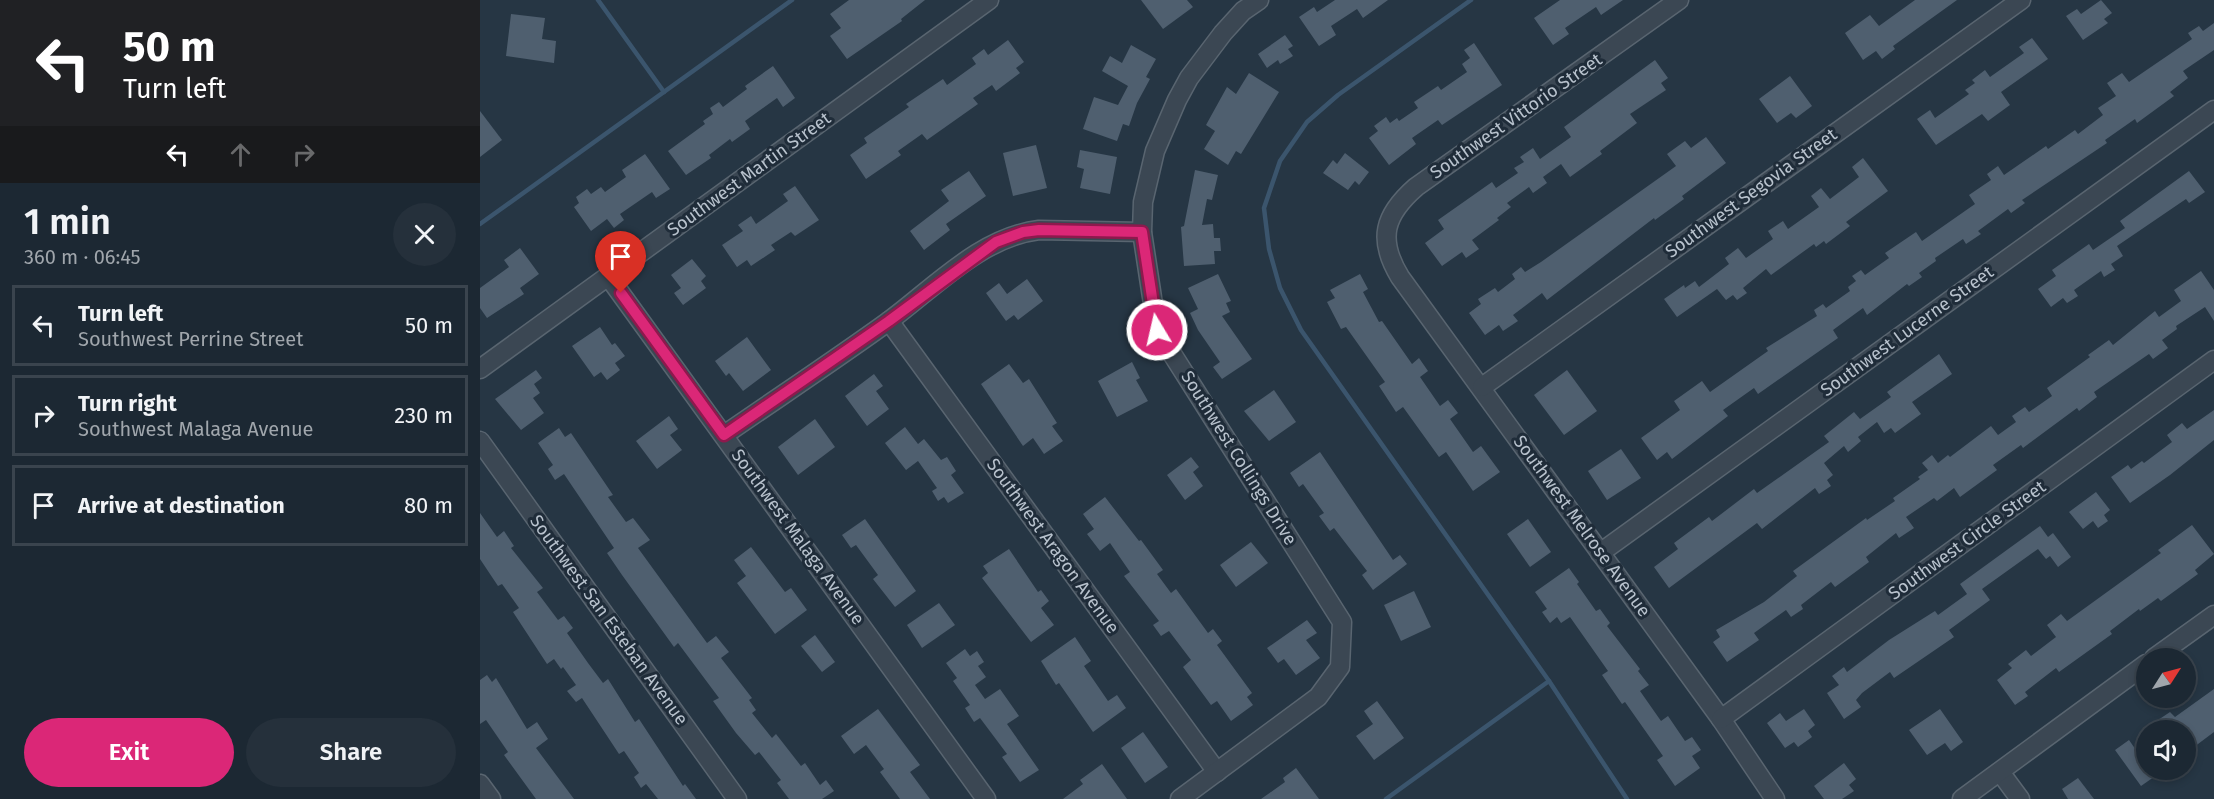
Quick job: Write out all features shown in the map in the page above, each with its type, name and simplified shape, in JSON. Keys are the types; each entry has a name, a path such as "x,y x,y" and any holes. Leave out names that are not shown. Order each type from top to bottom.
{"street":[{"name":"Southwest Martin Street","path":"480,369 989,0"},
{"name":"Southwest Collings Drive","path":"1180,799 1318,697 1340,667 1342,622 1157,330 1142,232 1147,183 1164,126 1189,78 1239,6 1259,0"},
{"name":"Southwest Vittorio Street","path":"1389,254 1386,233 1389,220 1395,207 1410,193 1679,0"},
{"name":"Southwest Segovia Street","path":"1482,387 2021,0"},
{"name":"Southwest Lucerne Street","path":"1600,553 2214,110"},
{"path":"724,435 889,321 971,258 1011,235 1039,230 1142,232"},
{"name":"Southwest Melrose Avenue","path":"1389,254 1401,277 1721,720 1775,799"},
{"name":"Southwest Malaga Avenue","path":"608,276 986,799"},
{"name":"Southwest Aragon Avenue","path":"889,321 1217,772"},
{"name":"Southwest Circle Street","path":"1721,720 2214,360"},
{"name":"Southwest San Esteban Avenue","path":"480,441 737,799"},
{"path":"2168,648 2214,615"},
{"path":"1962,799 2136,671"},
{"path":"2000,772 2020,799"},
{"path":"480,784 491,799"}],"building":[{"path":"849,0 925,0 901,19 902,21 847,59 830,36 841,28 830,14"},
{"path":"1141,0 1187,0 1193,7 1163,29"},
{"path":"1335,0 1388,0 1363,18 1357,9 1331,26 1336,35 1319,46 1299,17 1314,7 1317,12"},
{"path":"1560,0 1623,0 1601,15 1596,7 1565,28 1569,34 1553,45 1534,18"},
{"path":"1915,0 1957,0 1893,46 1895,49 1882,59 1876,51 1863,60 1845,33 1870,15 1879,26"},
{"path":"2101,0 2112,13 2104,19 2108,23 2083,40 2066,16 2077,9 2081,14"},
{"path":"511,14 545,18 542,39 556,41 554,63 506,56"},
{"path":"2214,23 2214,50 2183,71 2188,78 2170,92 2174,96 2137,123 2135,119 2105,140 2107,143 2022,200 2025,203 2011,213 2008,209 1978,231 1981,234 1966,244 1963,239 1935,258 1936,261 1919,273 1922,277 1909,286 1907,284 1867,315 1863,308 1833,330 1838,338 1758,394 1754,388 1723,410 1728,416 1672,459 1667,452 1657,460 1641,438 1680,410 1674,401 1702,381 1710,392 1768,351 1766,348 1817,316 1814,310 1823,304 1826,308 1850,291 1848,287 1856,281 1852,276 1861,270 1865,275 1889,258 1885,253 1916,232 1922,241 1975,204 1969,195 1991,180 1987,174 1998,166 2004,175 2046,146 2048,149 2075,130 2078,134 2103,115 2098,108 2116,96 2107,83 2122,73 2129,82 2192,39 2188,33 2199,26 2203,31"},
{"path":"1285,35 1293,46 1288,49 1293,56 1280,64 1278,60 1267,68 1258,54"},
{"path":"2032,38 2048,59 2001,92 2010,105 1988,121 1982,114 1936,145 1917,119 1930,110 1935,118 1969,94 1965,90 1975,83 1972,80 1985,70 1990,77 2024,53 2019,47"},
{"path":"1008,40 1024,62 1016,68 1020,73 996,91 992,85 973,98 978,104 927,140 922,134 898,151 901,155 866,179 850,155 867,143 864,138 909,107 906,104 943,79 947,85 976,64 972,58 984,49 988,55"},
{"path":"1474,43 1502,85 1442,125 1438,120 1412,138 1416,144 1389,165 1369,138 1378,131 1374,126 1386,117 1390,123 1397,118 1399,121 1418,108 1414,102 1438,86 1441,90 1467,72 1462,64 1470,58 1464,50"},
{"path":"1131,45 1156,59 1146,77 1150,79 1137,103 1129,126 1123,124 1117,141 1083,129 1094,97 1118,105 1128,86 1102,71 1110,56 1122,63"},
{"path":"1655,60 1668,78 1661,83 1666,90 1630,114 1637,123 1600,151 1602,154 1570,177 1561,164 1543,177 1547,183 1533,193 1529,187 1507,203 1511,207 1497,218 1499,220 1472,240 1479,249 1466,258 1462,252 1442,266 1425,243 1444,229 1438,220 1492,182 1496,188 1518,173 1514,168 1524,162 1520,157 1533,148 1540,159 1571,137 1564,127"},
{"path":"773,66 795,98 783,107 777,98 745,121 750,129 732,142 730,139 709,155 711,158 686,175 668,151 705,124 703,121 713,114 710,108 719,102 723,107 747,89 745,86"},
{"path":"1249,73 1279,92 1241,154 1236,151 1228,165 1204,149 1215,131 1206,125 1227,87 1236,94"},
{"path":"1790,76 1812,106 1796,118 1791,113 1777,123 1759,99"},
{"path":"480,111 502,140 480,157"},
{"path":"1706,137 1726,163 1682,196 1684,199 1655,220 1654,218 1547,300 1542,293 1513,315 1518,321 1503,331 1499,325 1485,335 1469,313 1481,304 1478,299 1495,288 1498,292 1515,279 1512,274 1521,267 1525,272 1541,262 1676,166 1667,154 1685,141 1691,148"},
{"path":"1036,145 1047,188 1013,196 1003,153"},
{"path":"1080,150 1117,157 1110,194 1080,188 1084,169 1077,167"},
{"path":"1345,153 1369,172 1359,185 1355,181 1348,190 1323,173 1333,160 1337,164"},
{"path":"645,154 670,189 656,198 652,192 620,214 624,220 614,228 607,219 591,231 574,207 579,203 576,197 587,189 591,194 601,187 605,192 626,177 622,170"},
{"path":"1863,158 1888,191 1846,222 1850,226 1826,244 1824,241 1816,247 1814,244 1771,275 1766,269 1743,288 1747,293 1737,300 1733,295 1726,300 1717,289 1677,317 1664,299 1684,285 1685,288 1695,281 1699,287 1729,264 1725,258 1738,248 1746,258 1773,239 1768,231 1783,221 1788,229 1819,207 1811,196 1821,188 1830,199 1859,177 1852,167"},
{"path":"1195,170 1218,175 1212,200 1207,199 1202,225 1213,224 1214,238 1220,238 1221,251 1214,251 1215,264 1184,266 1181,227 1184,226"},
{"path":"969,171 986,196 946,224 950,230 924,250 910,231 949,201 941,190"},
{"path":"2189,171 2205,192 2189,203 2186,199 2117,246 2123,256 2111,264 2115,270 2104,277 2101,271 2074,290 2078,296 2067,303 2063,298 2051,307 2038,289 2056,276 2052,270 2089,244 2093,250 2125,228 2120,221"},
{"path":"795,186 819,220 795,236 791,232 771,245 775,250 751,266 747,260 737,267 722,245 743,231 738,225 751,216 756,224 788,201 783,194"},
{"path":"520,248 539,274 520,288 524,294 487,318 480,308 480,288 509,267 504,260"},
{"path":"692,259 706,276 701,281 706,288 683,305 674,293 681,288 671,275"},
{"path":"2201,271 2214,290 2214,321 2205,307 2176,326 2177,329 2162,340 2168,348 2153,359 2149,354 2094,392 2097,397 2079,411 2077,408 2023,448 2021,445 1993,465 1997,470 1960,497 1954,488 1937,501 1934,498 1906,517 1914,528 1899,538 1896,533 1866,557 1869,562 1835,587 1831,582 1801,605 1803,609 1791,617 1786,610 1754,633 1759,640 1727,662 1713,642 1720,637 1716,630 1764,602 1797,576 1793,571 1866,518 1867,520 1895,501 1893,498 1920,479 1918,477 1928,470 1922,463 1932,455 1938,463 1948,455 1950,457 1991,426 1998,435 2016,422 2012,416 2025,407 2029,412 2052,396 2047,388 2090,357 2088,355 2109,340 2113,345 2155,311 2159,317 2181,301 2174,290"},
{"path":"1218,274 1231,301 1226,303 1230,312 1222,316 1252,359 1222,379 1213,367 1220,362 1198,330 1190,313 1198,309 1188,288"},
{"path":"1360,274 1368,289 1363,292 1379,322 1382,321 1412,364 1419,358 1428,371 1420,377 1440,406 1448,400 1458,413 1450,419 1473,452 1481,446 1500,472 1473,491 1446,452 1439,457 1403,407 1396,412 1379,386 1385,382 1346,327 1341,329 1327,302 1335,298 1330,290"},
{"path":"1027,279 1043,301 1018,320 1014,315 1006,321 986,293 999,283 1007,294"},
{"path":"600,327 612,345 615,343 625,356 615,363 620,370 607,380 601,372 594,377 572,346"},
{"path":"747,337 771,370 743,391 729,373 726,376 715,361"},
{"path":"1939,354 1952,374 1912,402 1921,414 1895,433 1891,428 1884,433 1877,422 1858,437 1861,441 1848,452 1844,446 1824,463 1833,475 1827,480 1831,486 1819,494 1815,488 1762,529 1757,523 1669,588 1654,567 1678,549 1674,543 1709,517 1712,521 1754,489 1757,493 1829,442 1824,436 1854,412 1860,419 1891,397 1887,392"},
{"path":"1132,362 1140,378 1136,380 1148,401 1117,417 1098,381"},
{"path":"1009,364 1023,383 1029,379 1057,423 1052,426 1063,441 1044,454 1033,438 1023,446 981,384"},
{"path":"536,370 542,378 534,384 540,393 533,398 544,413 521,430 495,399"},
{"path":"1567,370 1597,411 1564,435 1534,395"},
{"path":"874,374 883,386 876,391 889,409 867,426 845,396"},
{"path":"1274,390 1296,422 1269,441 1244,411"},
{"path":"2214,410 2214,440 2130,503 2111,477 2128,465 2131,469 2142,461 2144,463 2172,442 2167,435 2182,423 2187,429"},
{"path":"669,416 678,429 670,435 682,450 657,469 636,441"},
{"path":"815,419 835,447 798,475 778,447"},
{"path":"905,427 918,444 924,439 941,460 947,457 956,471 951,475 964,493 948,503 944,497 938,501 932,491 937,488 918,461 906,470 885,443"},
{"path":"559,428 565,437 571,433 613,495 608,497 626,522 633,518 650,540 638,548 707,643 716,636 729,652 721,658 752,698 749,700 756,710 752,713 772,738 776,734 801,766 805,763 820,785 826,780 834,791 822,799 789,799 777,783 781,780 759,752 755,755 736,733 713,701 719,698 678,643 674,647 607,553 614,548 564,474 555,480 548,469 553,465 538,443"},
{"path":"1621,449 1641,478 1607,500 1588,471"},
{"path":"1320,452 1393,560 1400,555 1407,564 1373,590 1362,575 1367,571 1334,528 1330,531 1319,516 1324,513 1303,484 1299,487 1290,473"},
{"path":"1191,457 1199,467 1193,472 1203,486 1185,500 1167,475"},
{"path":"2096,492 2110,510 2104,515 2108,521 2098,528 2093,521 2083,529 2069,512"},
{"path":"1105,497 1163,570 1157,574 1171,593 1176,589 1208,633 1213,629 1222,641 1217,645 1252,693 1247,697 1253,705 1231,721 1217,701 1211,705 1183,667 1191,660 1169,631 1161,636 1153,625 1159,621 1124,576 1130,572 1110,543 1100,551 1087,534 1094,529 1083,514"},
{"path":"480,513 497,537 504,531 514,546 511,548 543,588 537,592 558,620 564,616 573,628 567,633 588,663 603,683 608,679 635,722 639,719 683,786 685,784 696,799 658,799 646,784 641,788 634,777 639,773 624,751 619,754 582,698 576,702 567,691 576,685 554,659 547,664 513,612 519,608 502,584 498,586 480,559"},
{"path":"865,519 916,591 895,607 873,579 878,575 856,545 851,548 842,535"},
{"path":"1528,519 1551,552 1530,567 1507,534"},
{"path":"2192,525 2214,554 2195,570 2198,574 2161,601 2158,598 2140,611 2139,609 2110,631 2112,634 2059,672 2056,668 2025,692 2028,696 2015,705 1997,680 2012,668 2008,664 2026,650 2031,656 2056,637 2047,625 2061,614 2067,621 2161,553 2158,550"},
{"path":"2040,526 2048,537 2053,533 2071,557 2058,567 2050,556 2046,559 2038,549 1982,589 1990,600 1949,630 1954,637 1894,678 1890,672 1862,693 1856,700 1861,707 1844,719 1827,693 1839,685 1832,676 1844,667 1847,672 1889,640 1935,611 1938,615 1967,594 1960,584"},
{"path":"1251,542 1268,563 1236,587 1220,565"},
{"path":"751,547 785,592 791,588 807,610 775,634 737,583 746,576 734,560"},
{"path":"1009,549 1038,592 1041,590 1049,601 1041,608 1054,625 1031,642 982,578 988,573 983,566"},
{"path":"1569,568 1579,582 1577,584 1596,611 1600,609 1610,623 1607,626 1640,669 1638,671 1649,685 1640,691 1661,721 1668,716 1685,741 1692,737 1701,750 1692,756 1700,768 1675,786 1657,760 1663,756 1625,702 1622,704 1602,675 1608,671 1570,617 1561,623 1557,617 1550,623 1542,612 1547,609 1535,592"},
{"path":"1414,591 1431,627 1401,641 1384,605"},
{"path":"939,603 955,625 922,648 907,625"},
{"path":"1307,620 1317,633 1306,640 1320,658 1296,675 1284,659 1278,663 1267,648"},
{"path":"815,635 835,662 822,672 801,646"},
{"path":"1075,637 1091,661 1084,666 1108,701 1117,695 1126,708 1093,732 1059,683 1056,685 1041,661"},
{"path":"965,649 970,656 977,651 984,662 978,666 986,677 975,685 985,699 1000,689 1019,716 1007,724 1039,770 1020,782 1002,757 1007,754 980,718 974,722 965,708 970,705 953,681 957,678 946,663"},
{"path":"487,675 492,682 496,678 527,729 537,722 548,739 536,748 574,799 536,799 504,755 508,752 486,720 480,724 480,680"},
{"path":"2214,689 2214,732 2196,746 2196,720 2158,720 2170,712 2175,717 2188,708 2196,708 2196,702"},
{"path":"1377,701 1404,738 1374,760 1356,736 1373,724 1364,711"},
{"path":"878,709 920,765 910,772 930,799 900,799 880,772 884,769 866,745 854,754 841,736"},
{"path":"1804,709 1815,725 1808,731 1812,737 1798,747 1794,742 1785,748 1767,723 1780,713 1786,721"},
{"path":"1940,709 1963,742 1951,751 1945,743 1927,755 1909,730"},
{"path":"1143,732 1168,767 1145,783 1121,748"},
{"path":"2129,740 2136,750 2136,779 2115,750"},
{"path":"1844,763 1856,779 1849,785 1854,791 1842,799 1824,799 1814,786"},
{"path":"1102,764 1127,799 1063,799 1083,784 1080,780"},
{"path":"1296,768 1319,799 1261,799 1285,782 1283,778"},
{"path":"2078,778 2094,799 2068,799 2062,789"},
{"path":"2137,780 2150,780 2141,786"}],"waterway":[{"path":"598,0 664,92"},
{"path":"480,224 792,0"},
{"path":"1471,0 1338,95 1307,122 1280,161 1264,208 1269,249 1280,288 1301,330 1549,681 1627,799"},
{"path":"1386,799 1549,681"}],"route":[{"path":"621,293 724,435 889,321 971,258 996,242 1023,232 1039,230 1142,232 1157,330"}]}
